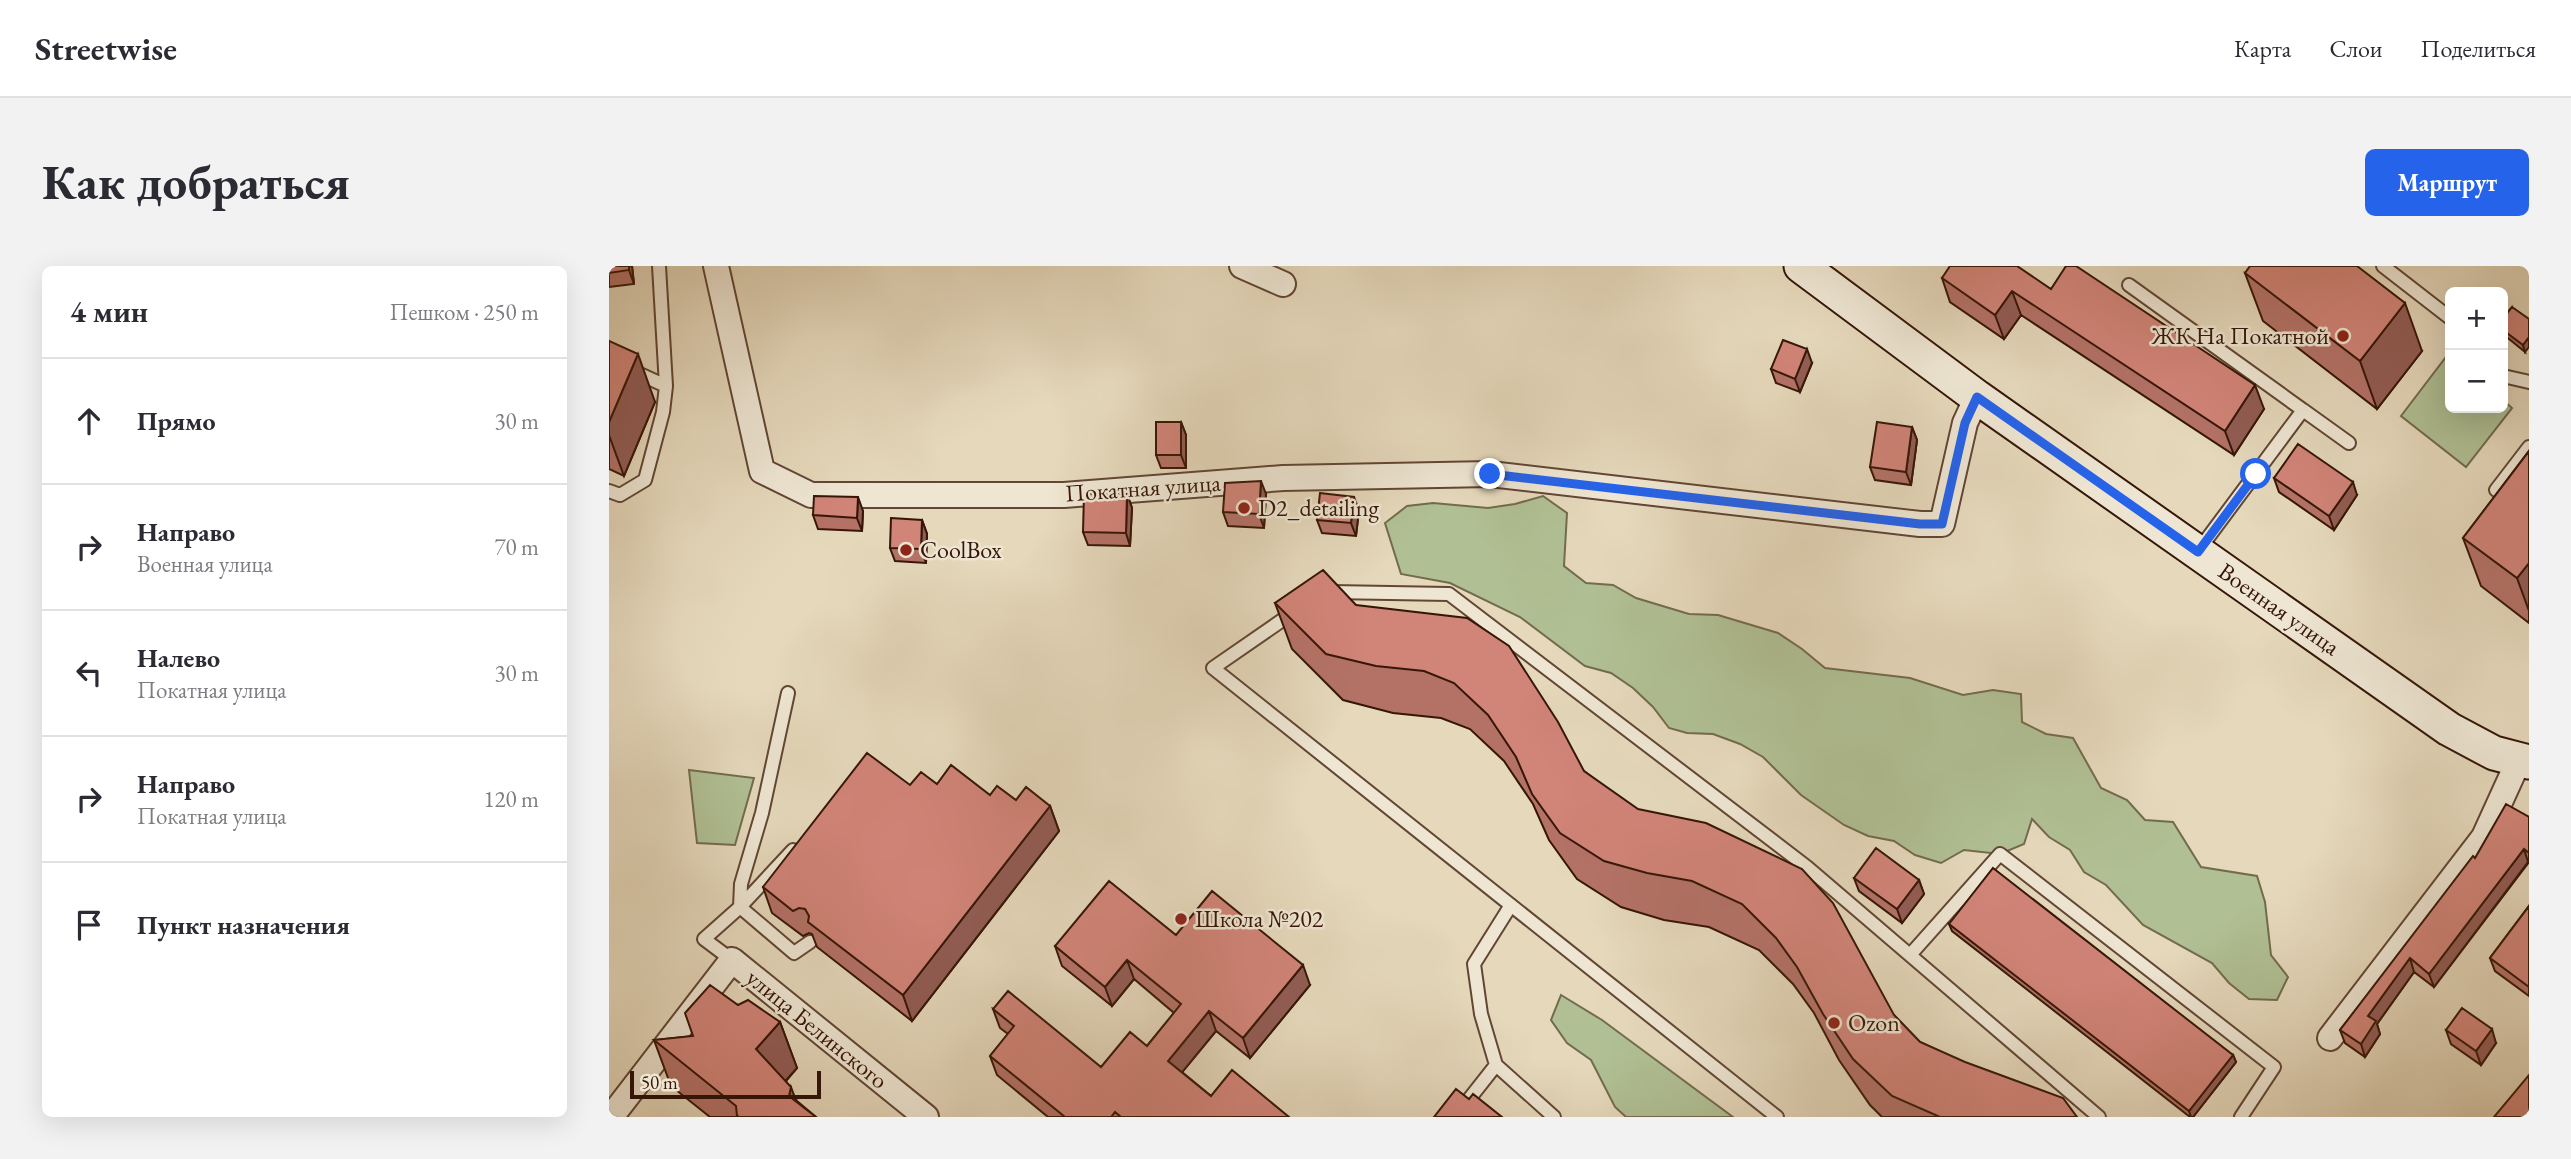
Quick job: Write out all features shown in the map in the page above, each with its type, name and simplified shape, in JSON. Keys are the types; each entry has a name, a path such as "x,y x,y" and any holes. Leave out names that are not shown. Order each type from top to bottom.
{"main road":[{"name":"Военная улица","path":"1801,266 1977,397 2449,729 2494,753 2524,761"}],"street":[{"name":"Покатная улица","path":"716,266 762,471 811,495 1064,495 1283,478 1490,474 1920,524 1942,524 1965,423 1977,397"},
{"path":"1242,266 1283,284"},
{"path":"2330,1038 2484,837 2524,761"},
{"name":"улица Белинского","path":"611,1117 732,960 926,1117"}],"lane":[{"path":"609,491 620,495 645,480 663,412 666,386 659,266"},
{"path":"2383,266 2445,314"},
{"path":"2129,285 2349,443"},
{"path":"609,360 666,386"},
{"path":"2508,377 2529,382"},
{"path":"2198,552 2303,410"},
{"path":"2496,489 2529,447"},
{"path":"1323,592 1449,594 1807,867 2099,1117"},
{"path":"1301,607 1213,668 1777,1117"},
{"path":"740,907 741,884 762,813 788,693"},
{"path":"732,960 704,939 740,907 799,843"},
{"path":"1910,955 2000,855 2274,1067 2241,1117"},
{"path":"1511,905 1474,964 1481,1014 1496,1065 1554,1117"},
{"path":"740,907 794,953 810,942"},
{"path":"1455,1117 1496,1065"}],"green space":[{"path":"2445,358 2445,413 2508,413 2508,404 2512,408 2466,467 2401,416"},
{"path":"1543,496 1567,513 1564,566 1586,583 1613,585 1636,598 1689,614 1718,615 1778,633 1825,668 1910,678 1963,695 1993,690 2021,694 2022,722 2046,734 2073,738 2101,788 2127,800 2145,820 2173,822 2201,867 2257,876 2265,902 2271,955 2288,977 2277,1000 2249,999 2229,983 2212,963 2143,925 2106,885 2084,872 2070,850 2049,837 2032,819 2024,844 2000,854 1964,850 1941,863 1915,855 1894,841 1868,836 1844,825 1801,795 1763,757 1740,744 1713,734 1687,733 1669,728 1653,707 1633,688 1611,673 1585,666 1520,617 1450,583 1401,574 1385,523 1407,506 1433,503 1488,508"},
{"path":"689,770 754,778 735,845 697,843"},
{"path":"1561,995 1602,1020 1733,1117 1626,1117 1615,1107 1591,1060 1567,1043 1551,1020"}],"building":[{"path":"609,266 629,266 629,270 609,273"},
{"path":"1950,266 2017,266 2051,289 2066,266 2076,266 2255,385 2225,431 2012,291 1995,315 1942,278"},
{"path":"2250,266 2357,266 2405,303 2360,361 2245,273"},
{"path":"2512,307 2529,319 2529,337 2523,345 2508,334 2508,312"},
{"path":"1783,340 1807,349 1795,379 1771,369"},
{"path":"609,341 638,354 609,422"},
{"path":"1156,422 1181,422 1181,455 1156,455"},
{"path":"1877,422 1912,427 1906,472 1870,467"},
{"path":"2298,444 2353,482 2329,516 2274,478"},
{"path":"2529,451 2529,563 2517,578 2463,538"},
{"path":"1261,481 1259,514 1223,512 1225,483"},
{"path":"1320,493 1354,497 1351,523 1317,520"},
{"path":"1084,494 1127,494 1126,533 1083,532"},
{"path":"814,496 858,497 857,518 813,515"},
{"path":"891,518 922,520 921,549 890,548"},
{"path":"1323,570 1356,605 1467,618 1509,646 1558,722 1584,771 1638,809 1706,823 1802,869 1833,903 1894,1015 1920,1042 1965,1062 2063,1098 2077,1117 1940,1117 1892,1096 1853,1059 1823,1014 1797,967 1776,938 1742,904 1692,881 1647,873 1604,861 1560,833 1532,794 1516,757 1488,715 1454,683 1424,671 1376,666 1326,654 1275,603"},
{"path":"867,753 910,785 921,772 937,784 951,765 990,795 997,786 1016,800 1026,787 1050,806 903,995 808,922 809,916 805,909 793,911 763,887"},
{"path":"2506,804 2529,817 2529,853 2524,849 2429,974 2410,958 2368,1016 2376,1021 2361,1044 2340,1030 2473,856 2475,858"},
{"path":"1876,848 1919,880 1897,909 1854,878"},
{"path":"1993,868 2233,1055 2189,1111 1949,924"},
{"name":"Школа №202","path":"1109,881 1176,935 1212,891 1303,965 1243,1038 1209,1011 1168,1061 1211,1096 1232,1070 1289,1117 1121,1117 1115,1112 1111,1117 1065,1117 990,1056 1014,1026 993,1009 1008,991 1101,1067 1130,1032 1147,1046 1181,1004 1127,960 1105,987 1055,946"},
{"path":"2529,906 2529,987 2490,958"},
{"path":"710,985 738,1005 748,1000 780,1022 756,1049 791,1087 789,1096 816,1117 739,1117 736,1106 654,1040 693,1036 685,1013"},
{"path":"2462,1008 2492,1029 2476,1051 2446,1030"},
{"path":"2529,1075 2529,1117 2494,1117"},
{"path":"1456,1089 1469,1099 1473,1094 1502,1117 1434,1117"}],"place":[{"name":"ЖК На Покатной","path":"2343,336"},
{"name":"D2_detailing","path":"1244,508"},
{"name":"CoolBox","path":"906,550"},
{"name":"Школа №202","path":"1181,919"},
{"name":"Ozon","path":"1834,1023"}],"route":[{"path":"1490,474 1920,524 1942,524 1965,423 1977,397 2198,552 2256,474"}]}
